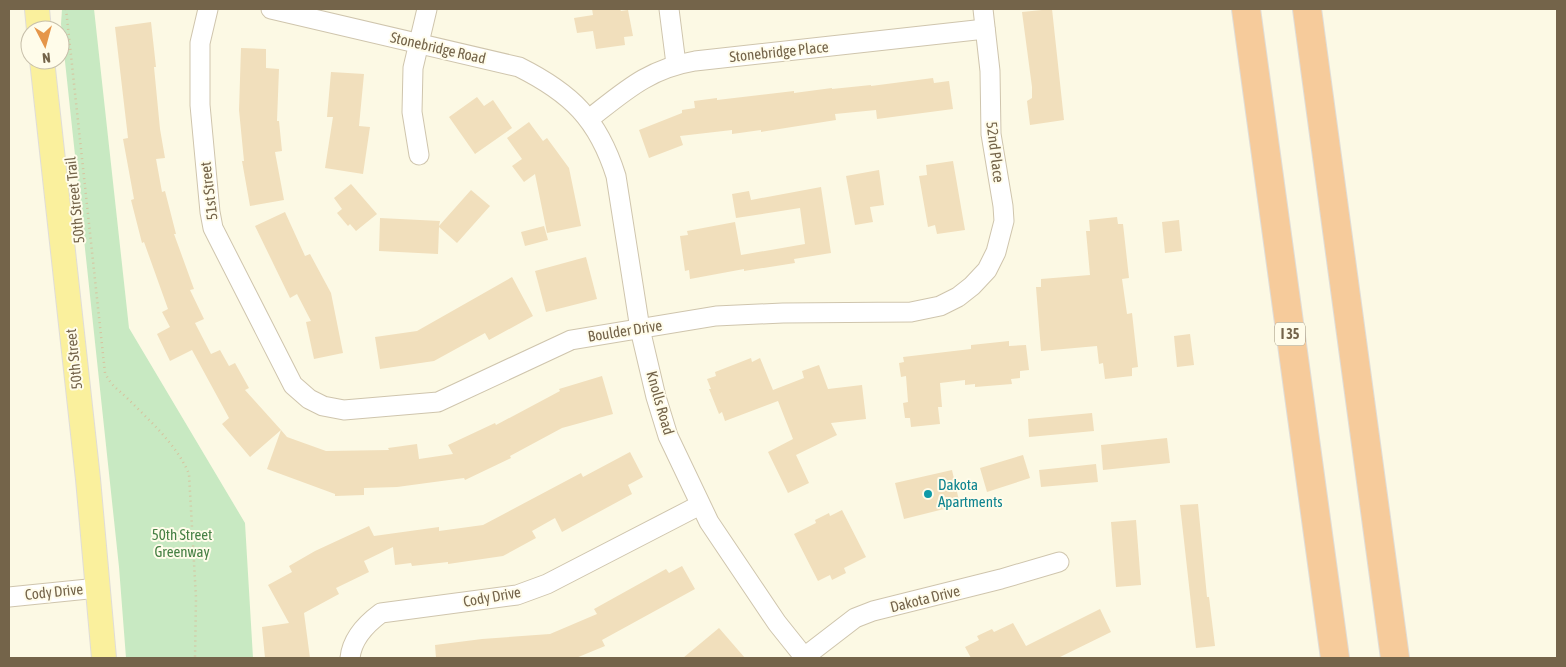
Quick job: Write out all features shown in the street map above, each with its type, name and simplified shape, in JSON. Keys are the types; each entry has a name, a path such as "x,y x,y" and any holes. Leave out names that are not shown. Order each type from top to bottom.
{"highway":[{"name":"I 35","path":"1246,9 1334,658"},
{"path":"1307,9 1395,658"}],"main road":[{"name":"50th Street","path":"43,70 104,658"}],"street":[{"name":"51st Street","path":"208,9 200,43 200,105 213,228 293,385"},
{"name":"Stonebridge Road","path":"271,9 519,67 548,82 588,119"},
{"path":"419,155 412,112 414,68 427,9"},
{"path":"670,9 676,64"},
{"name":"52nd Place","path":"972,286 987,270 996,252 1004,221 991,134 990,71 983,9"},
{"name":"Stonebridge Place","path":"588,119 632,86 656,72 676,64 985,29"},
{"name":"Knolls Road","path":"588,119 594,126 609,154 616,176 640,328 656,397 668,436 709,522 777,623 804,658"},
{"name":"Boulder Drive","path":"293,385 309,400 323,406 344,410 438,402 570,340 716,316 783,313 910,312 940,306 958,297 972,286"},
{"name":"Cody Drive","path":"350,658 356,638 367,623 381,613 517,595 547,584 700,505"},
{"name":"Dakota Drive","path":"804,658 855,618 874,611 1001,579 1059,562"},
{"name":"Cody Drive","path":"9,597 98,588"}],"path":[{"name":"50th Street Trail","path":"66,9 105,373 113,387 122,392 159,431 184,463 189,474 196,598 195,658"}],"green space":[{"name":"50th Street Greenway","path":"62,9 94,9 129,328 245,523 253,658 126,658 119,567 66,70 70,70 70,20 61,20"}],"building":[{"path":"592,9 628,10 633,36 624,37 625,45 596,49 593,31 577,33 574,18 593,15"},
{"path":"1052,9 1064,120 1030,125 1027,101 1032,98 1032,87 1022,12"},
{"path":"151,22 160,129 165,158 156,159 162,192 165,191 176,234 174,234 194,289 190,290 204,319 195,323 211,354 220,350 229,366 235,363 249,388 245,390 281,430 250,457 222,424 229,418 192,350 170,361 157,334 170,327 162,312 168,309 144,242 142,243 131,200 134,199 123,139 128,138 115,27"},
{"path":"241,48 266,49 266,68 279,69 277,121 279,121 282,151 275,152 284,200 250,206 242,161 244,161 239,110"},
{"path":"331,72 364,74 359,126 370,127 363,174 325,168 333,117 327,117"},
{"path":"933,78 934,83 949,81 953,109 877,119 876,110 835,114 836,120 761,132 761,130 732,134 732,130 680,136 683,145 649,158 639,130 682,113 682,110 695,108 694,101 794,91 794,93 832,88 871,86"},
{"path":"477,97 484,106 493,100 512,128 475,154 449,117"},
{"path":"529,122 543,141 547,138 569,168 581,226 547,233 535,174 524,182 512,166 522,159 507,138"},
{"path":"953,161 965,230 937,234 935,225 928,227 919,176 927,175 926,165"},
{"path":"879,170 884,205 870,207 873,222 855,225 846,176"},
{"path":"351,184 377,214 356,231 350,224 348,226 337,213 342,209 334,198"},
{"path":"821,187 831,253 794,259 795,263 744,271 744,269 690,279 689,270 685,271 680,236 688,235 687,231 735,222 741,255 805,244 800,208 736,218 732,194 749,191 751,200"},
{"path":"471,190 490,206 457,243 439,227 438,254 379,251 380,218 440,221 439,226"},
{"path":"285,212 305,256 310,254 331,293 343,353 314,359 306,322 311,321 297,294 290,298 255,226"},
{"path":"1117,217 1118,224 1123,224 1129,278 1122,279 1127,314 1132,313 1138,367 1132,368 1132,376 1105,379 1103,363 1099,364 1097,346 1041,351 1036,287 1041,287 1041,279 1090,275 1086,231 1090,231 1089,220"},
{"path":"1179,220 1182,251 1165,253 1162,222"},
{"path":"544,226 548,240 525,246 521,232"},
{"path":"586,257 597,299 546,312 535,271"},
{"path":"512,277 533,316 489,340 485,333 434,361 380,369 375,337 417,331"},
{"path":"1190,334 1194,365 1177,367 1174,336"},
{"path":"1009,341 1009,346 1026,345 1029,370 1020,371 1020,378 1011,379 1012,384 975,387 975,384 965,385 965,380 940,383 942,407 938,407 940,424 911,427 910,418 905,418 903,403 908,402 906,376 901,377 899,363 904,362 903,357 971,349 971,345"},
{"path":"751,358 752,362 760,358 773,390 804,378 802,371 819,365 828,389 862,385 866,419 831,423 837,435 796,455 809,483 788,493 768,452 793,439 778,401 725,421 722,412 719,414 709,389 711,389 707,379 716,376 715,372"},
{"path":"602,376 613,414 562,428 510,456 511,458 465,480 464,478 397,487 364,488 364,495 335,496 335,494 267,469 281,430 287,437 326,451 389,450 388,448 417,444 419,459 453,454 448,445 495,423 496,425 560,391 559,389"},
{"path":"1092,413 1094,431 1029,437 1028,419"},
{"path":"1167,438 1170,463 1103,470 1101,445"},
{"path":"630,452 643,477 628,485 632,494 562,532 555,518 532,531 536,538 503,556 448,564 448,562 412,566 411,563 395,565 393,547 364,561 369,572 336,588 339,594 304,613 310,658 265,658 262,627 289,623 268,585 292,572 289,566 315,551 369,526 374,536 439,527 439,531 483,525 581,473 583,477"},
{"path":"1023,455 1030,478 987,492 980,468"},
{"path":"1096,464 1098,482 1041,487 1039,470"},
{"name":"Dakota Apartments","path":"952,470 960,505 904,519 895,483"},
{"path":"1198,504 1207,597 1209,597 1215,646 1196,648 1180,505"},
{"path":"842,510 866,557 844,568 846,573 832,580 830,575 818,581 794,534 816,523 815,520 829,513 830,516"},
{"path":"1136,520 1141,585 1116,587 1111,522"},
{"path":"682,566 695,589 602,640 605,646 576,658 436,658 435,645 550,634 597,614 594,609 666,569 669,573"},
{"path":"1100,609 1111,632 1058,658 971,658 965,647 979,640 977,636 992,629 994,632 1013,623 1026,646"},
{"path":"719,628 745,658 683,658"}],"place":[{"name":"Dakota Apartments","path":"928,494"}]}
